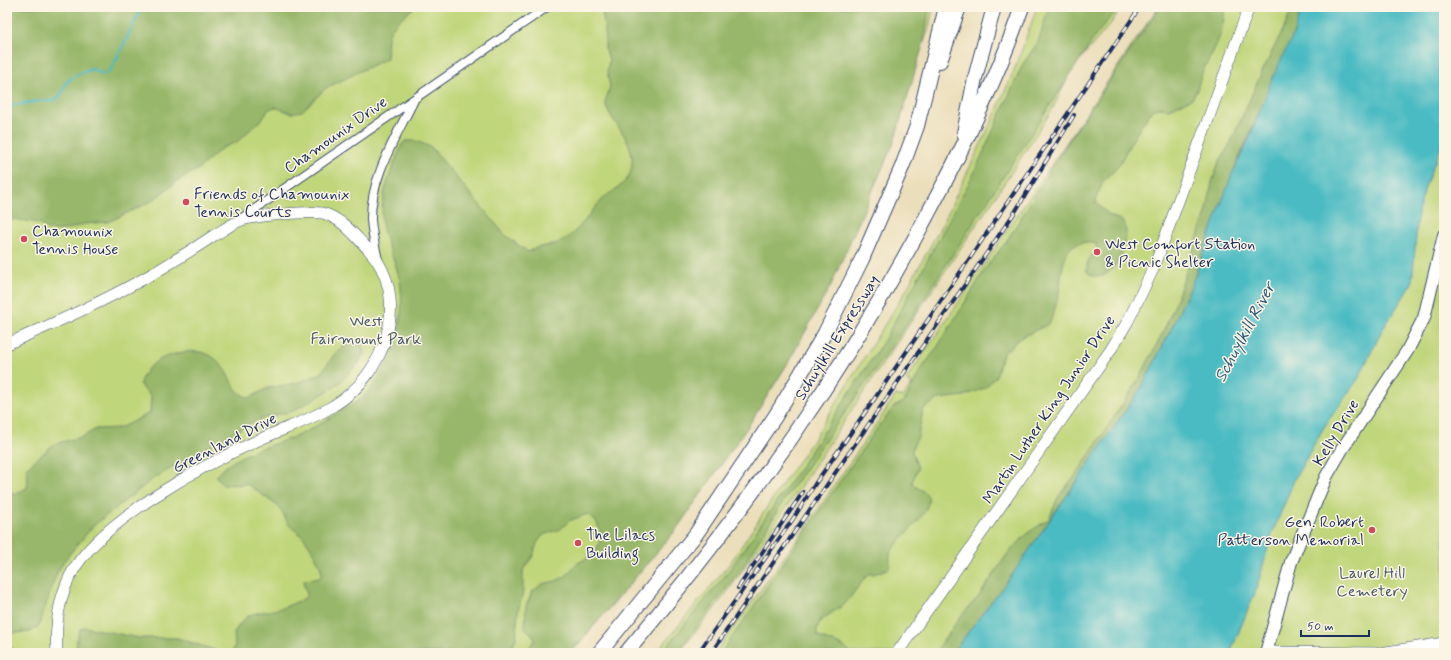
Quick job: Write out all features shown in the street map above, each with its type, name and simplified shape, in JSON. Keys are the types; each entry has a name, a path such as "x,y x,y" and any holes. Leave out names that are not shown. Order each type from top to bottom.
{"highway":[{"name":"Schuylkill Expressway","path":"599,653 696,534 750,455 798,379 848,288 876,229 917,126 946,7"},
{"path":"917,126 959,7"},
{"path":"959,155 975,78 994,7"},
{"name":"Schuylkill Expressway","path":"626,653 698,566 746,503 814,406 887,289 959,155 999,70 1022,7"}],"main road":[{"name":"Kelly Drive","path":"1266,652 1291,562 1331,467 1407,351 1424,318 1444,235"}],"street":[{"name":"Chamounix Drive","path":"7,344 118,292 175,260 241,219 547,7"},
{"name":"Martin Luther King Junior Drive","path":"897,653 1110,351 1128,321 1155,265 1249,7"},
{"name":"Greenland Drive","path":"57,653 56,636 59,610 66,585 85,554 105,534 154,498 206,466 260,439 335,406 362,380 382,349 390,314 391,302 387,280 378,260 372,226 373,199 385,162 415,98"},
{"name":"Greenland Drive","path":"241,219 298,212 322,213 343,223 378,260"},
{"path":"1266,652 1380,653 1444,642"},
{"path":"7,652 13,653"}],"green space":[{"name":"West Fairmount Park","path":"7,7 933,7 928,31 902,94 563,653 7,653"},
{"path":"7,7 415,7 398,21 389,33 387,58 326,88 302,111 291,113 275,107 269,109 264,117 237,142 222,148 197,170 183,177 150,202 108,222 84,224 65,230 48,230 39,223 14,219 7,226"},
{"path":"601,7 929,7 924,41 894,142 831,285 788,363 747,428 675,531 571,653 525,653 535,640 533,635 525,628 526,606 532,592 542,584 556,581 566,576 576,564 595,554 600,541 600,530 596,521 587,514 569,521 561,529 543,535 537,543 533,556 523,570 523,592 518,611 516,638 510,653 232,653 235,645 234,633 239,625 248,616 281,608 305,598 307,594 303,583 305,580 320,578 322,574 320,566 311,548 304,538 289,525 279,507 247,484 223,485 216,476 244,455 299,435 361,399 368,392 385,366 397,336 402,304 398,273 382,226 382,210 385,190 402,144 405,141 416,141 431,147 505,235 528,252 536,248 560,242 568,237 580,227 600,202 622,184 630,174 632,167 631,150 624,135 607,109 605,102 610,87 607,71 609,60 605,48 605,29"},
{"path":"1037,7 1121,7 1112,22 1072,69 1053,108 1005,182 773,527 725,595 679,653 656,653 731,562 810,445 905,292 944,221 992,121 1018,61"},
{"path":"1049,7 1119,7 1096,35 912,317 788,494 742,568 677,653 661,653 728,572 799,469 885,339 973,175 1023,64 1038,42"},
{"path":"1158,7 1302,7 1293,35 1141,388 1035,543 952,653 715,653 799,537 896,395 903,397 912,384 906,380"},
{"path":"1160,7 1224,7 1223,24 1215,48 1203,71 1193,98 1170,109 1157,108 1152,110 1131,142 1118,167 1103,181 1096,203 1109,215 1122,221 1125,229 1126,239 1123,250 1112,269 1104,275 1096,276 1087,272 1089,259 1097,249 1096,244 1084,242 1075,245 1069,250 1065,258 1060,288 1049,324 1020,338 1003,354 996,376 985,388 964,396 939,399 923,409 918,437 913,446 912,452 918,468 912,482 915,486 927,494 928,503 925,510 921,517 892,550 890,554 889,568 874,574 868,574 845,604 821,620 817,628 817,635 825,640 843,646 850,653 721,653 878,427 895,406 904,402 920,371 938,346 988,265 1006,242 1064,148"},
{"path":"1292,7 1302,7 1293,35 1232,174 1192,284 1169,334 1141,388 1012,575 952,653 935,653 960,617 979,596 1008,553 1029,532 1049,519 1058,497 1078,472 1139,379 1164,330 1175,304 1207,210 1212,182 1219,162 1230,144 1262,72 1285,26"},
{"name":"Laurel Hill Cemetery","path":"1444,139 1444,653 1230,653 1256,590 1272,534 1295,478 1324,427 1358,379 1381,332 1412,283 1418,212 1425,187"},
{"path":"356,341 361,343 364,353 359,363 336,386 293,411 257,420 154,478 93,526 64,561 56,575 39,626 31,632 7,633 7,484 13,495 27,488 28,477 26,468 54,444 82,437 96,429 120,428 150,413 151,397 140,384 142,378 151,366 158,360 170,355 194,351 208,354 225,370 237,390 242,395 249,398 268,388 296,383 321,374 340,348 350,342"},
{"path":"85,627 139,638 177,638 224,653 78,653 78,635 80,629"}],"water":[{"name":"Schuylkill River","path":"1302,7 1444,7 1444,139 1425,187 1418,212 1412,283 1381,332 1358,379 1324,427 1295,478 1272,534 1256,590 1230,653 952,653 1012,575 1141,388 1169,334 1192,284 1232,174 1249,140 1271,81 1293,35"}],"waterway":[{"path":"7,113 13,105 40,101 53,101 60,96 67,82 76,75 93,69 101,74 108,73 118,57 142,7"},
{"path":"507,646 511,653"}],"railway":[{"path":"698,653 793,519 815,484 1140,7"},
{"path":"711,653 1015,212 1074,115"},
{"path":"738,588 803,492"}],"place":[{"name":"Friends of Chamounix Tennis Courts","path":"186,202"},
{"name":"Chamounix Tennis House","path":"24,239"},
{"name":"West Comfort Station & Picnic Shelter","path":"1097,252"},
{"name":"Gen. Robert Patterson Memorial","path":"1372,530"},
{"name":"The Lilacs Building","path":"578,543"}]}
